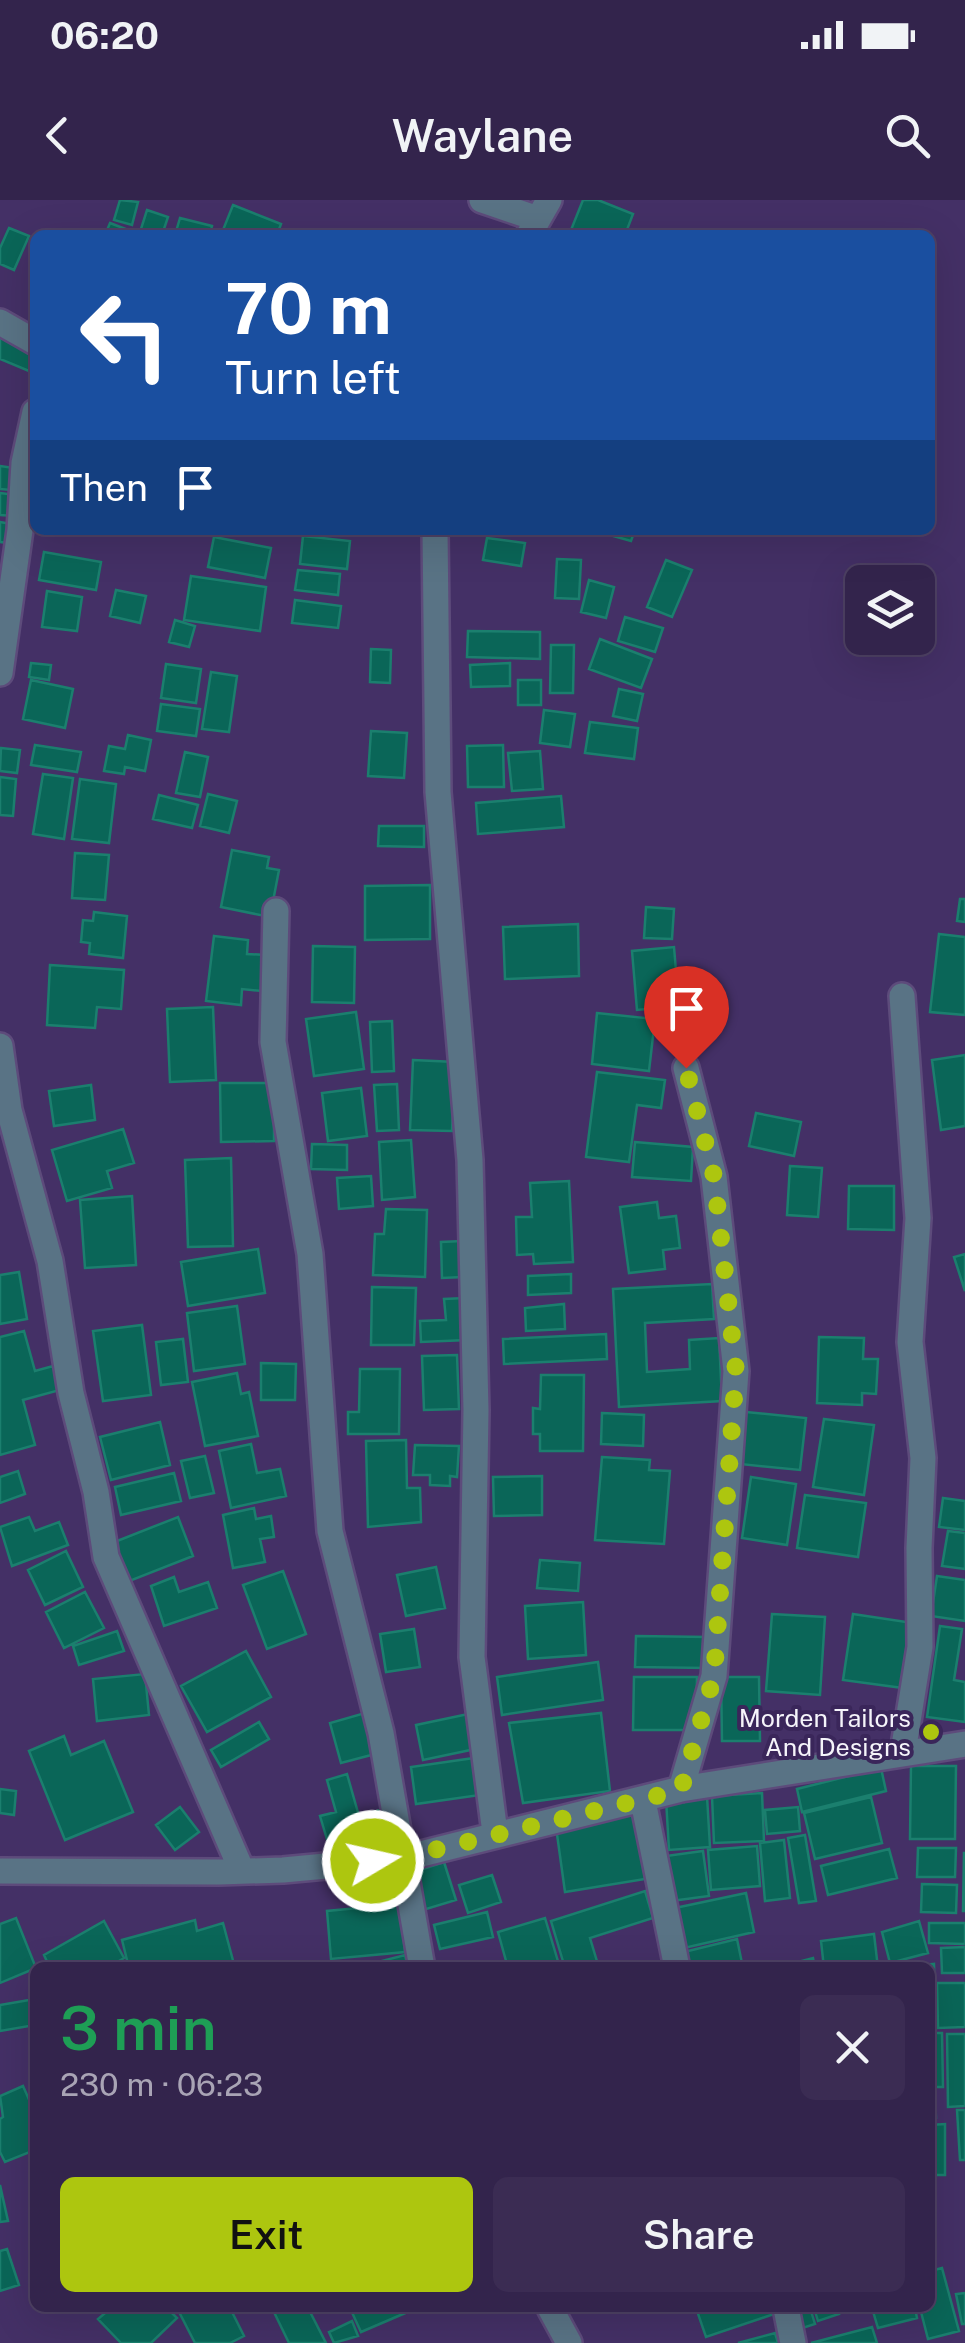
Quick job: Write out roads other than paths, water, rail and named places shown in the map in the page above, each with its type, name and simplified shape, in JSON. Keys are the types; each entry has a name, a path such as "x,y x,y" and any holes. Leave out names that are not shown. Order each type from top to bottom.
{"street":[{"path":"482,200 539,218"},
{"path":"0,322 30,339"},
{"path":"0,673 30,435"},
{"path":"435,535 438,792 470,1160 476,1410 472,1657 495,1833"},
{"path":"276,912 274,1042 310,1254 330,1532 381,1733 421,1962"},
{"path":"902,996 918,1218 910,1342 923,1458 920,1647 903,1752"},
{"path":"0,1046 9,1110 50,1261 71,1393 96,1492 106,1557 242,1870"},
{"path":"681,1790 714,1676 736,1371 714,1176 686,1068"},
{"path":"0,1871 242,1870 401,1858 681,1790 965,1744"},
{"path":"643,1801 676,1962"},
{"path":"552,2312 569,2343"},
{"path":"787,2312 793,2343"}],"place":[{"name":"Morden Tailors And Designs","path":"931,1732"}]}
